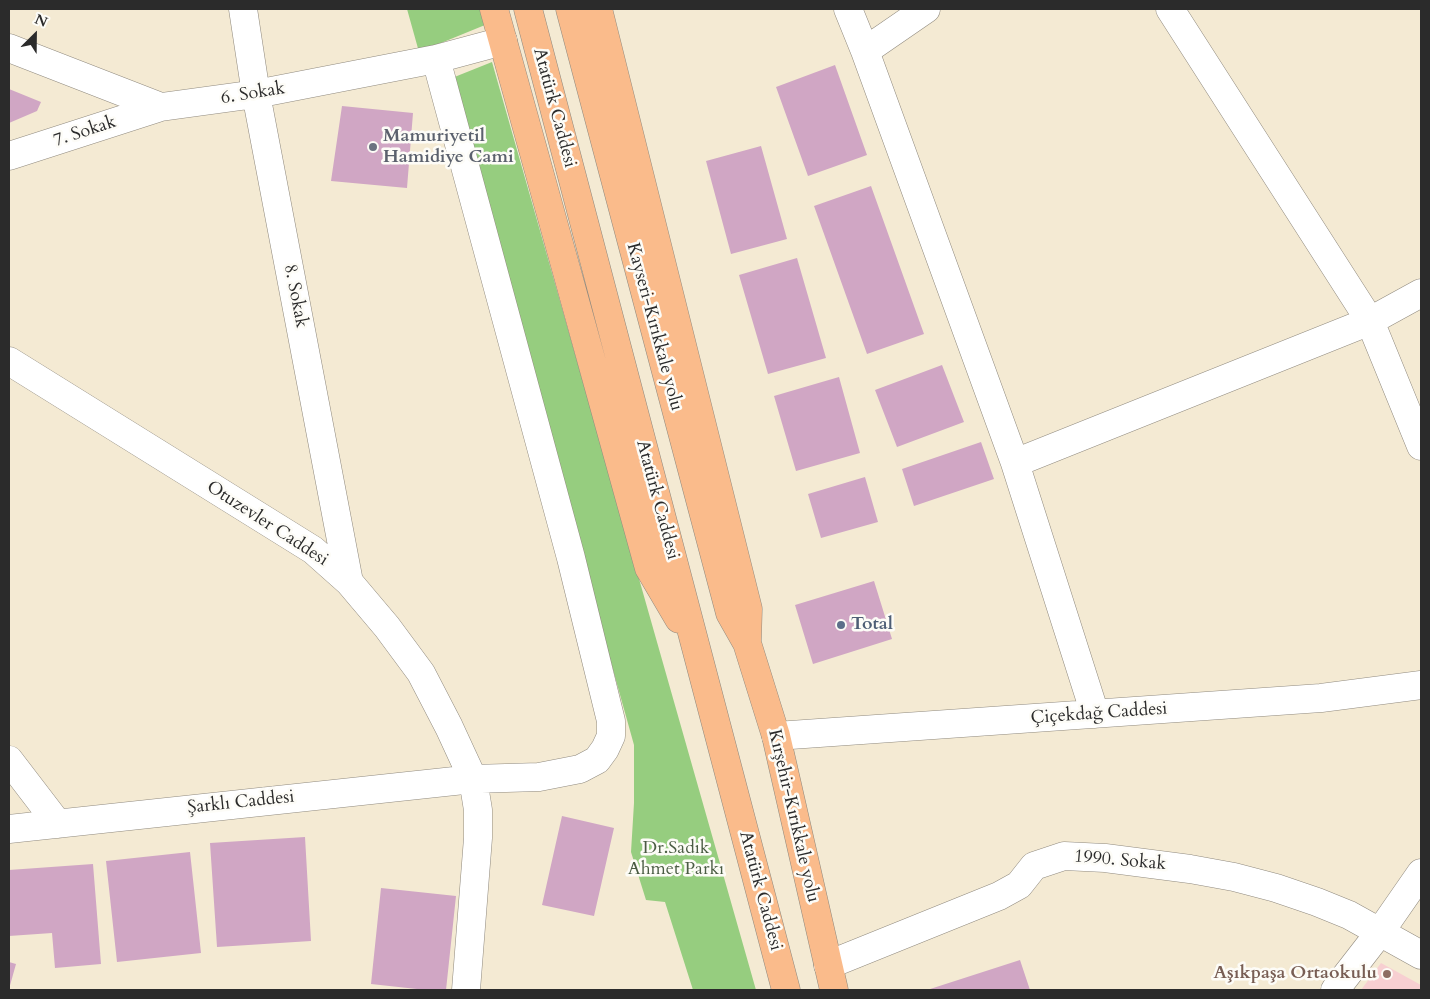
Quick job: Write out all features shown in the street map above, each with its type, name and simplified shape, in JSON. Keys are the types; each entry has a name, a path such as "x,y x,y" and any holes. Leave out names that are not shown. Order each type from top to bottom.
{"highway":[{"path":"494,9 649,568 695,646"},
{"name":"Atatürk Caddesi","path":"528,9 786,990"},
{"name":"Kayseri-Kırıkkale yolu","path":"570,9 730,613 746,643"},
{"path":"598,9 748,608 746,643"},
{"name":"Kırşehir-Kırıkkale yolu","path":"746,643 776,736 831,978"}],"street":[{"name":"8. Sokak","path":"244,9 256,94 349,582"},
{"path":"848,9 1015,463 1095,714"},
{"path":"865,51 926,9"},
{"path":"1170,9 1370,320 1421,446"},
{"name":"6. Sokak","path":"9,48 161,107 256,94 436,60 503,41"},
{"name":"Şarklı Caddesi","path":"9,829 473,779 539,777 580,769 597,760 605,748 611,736 611,721 571,558 436,60"},
{"name":"7. Sokak","path":"9,156 161,107"},
{"path":"1015,463 1370,320 1421,294"},
{"name":"Otuzevler Caddesi","path":"9,361 313,550 349,582 387,627 420,673 449,727 473,779 478,810 478,838 466,990"},
{"name":"Çiçekdağ Caddesi","path":"776,736 1320,698 1421,685"},
{"path":"9,760 58,824"},
{"name":"1990. Sokak","path":"831,978 999,896 1018,885 1034,866 1064,856 1145,862 1234,877 1276,888 1349,915 1421,955"},
{"path":"1335,990 1380,932 1421,873"}],"shaded area":[{"name":"Aşıkpaşa Ortaokulu","path":"1381,963 1421,985 1421,990 1361,990"}],"green space":[{"path":"407,9 481,9 485,25 419,52"},
{"name":"Dr.Sadık Ahmet Parkı","path":"492,62 756,990 693,990 665,902 646,900 631,852 634,803 634,745 532,379 452,78"}],"building":[{"path":"835,65 867,155 808,176 776,87"},
{"path":"9,89 41,102 37,111 9,123"},
{"name":"Mamuriyetil Hamidiye Cami","path":"342,106 413,113 407,188 331,181"},
{"path":"761,146 787,239 731,254 706,161"},
{"path":"871,186 924,334 867,354 814,206"},
{"path":"797,258 826,358 768,374 739,275"},
{"path":"942,365 964,422 897,447 875,390"},
{"path":"839,377 860,453 796,471 774,396"},
{"path":"981,442 994,479 914,506 902,469"},
{"path":"865,477 878,522 821,538 808,494"},
{"path":"874,581 892,639 813,664 795,605"},
{"path":"562,816 614,828 594,916 542,905"},
{"path":"305,837 311,941 217,947 210,843"},
{"path":"190,852 201,953 117,962 106,861"},
{"path":"93,864 101,964 55,968 52,933 9,936 9,870"},
{"path":"381,888 456,896 446,990 426,990 371,984"},
{"path":"1020,960 1030,990 927,990"},
{"path":"9,962 16,964 9,989"}],"place":[{"name":"Mamuriyetil Hamidiye Cami","path":"373,147"},
{"name":"Total","path":"841,625"},
{"name":"Aşıkpaşa Ortaokulu","path":"1387,974"}]}
